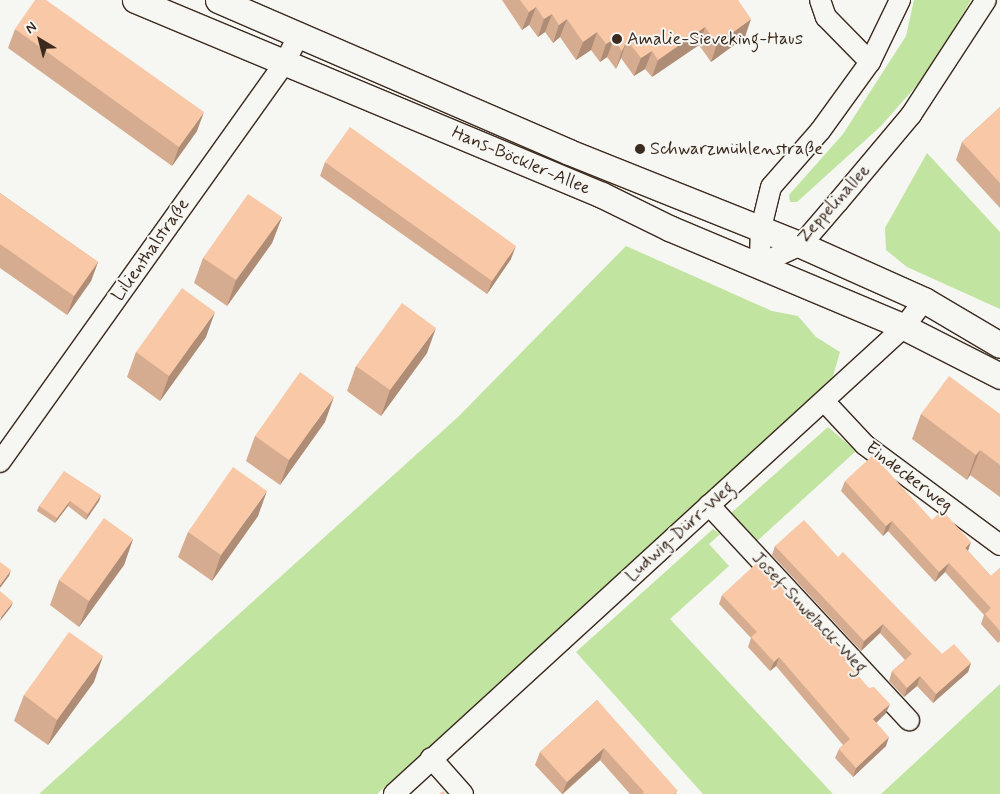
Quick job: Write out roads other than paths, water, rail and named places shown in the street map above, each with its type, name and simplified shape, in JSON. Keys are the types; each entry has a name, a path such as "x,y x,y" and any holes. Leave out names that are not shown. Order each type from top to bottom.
{"street":[{"name":"Hans-Böckler-Allee","path":"136,0 602,195 669,228 760,264 904,327"},
{"name":"Hans-Böckler-Allee","path":"218,0 569,152 762,228 924,300"},
{"path":"820,0 826,17 870,62"},
{"path":"760,264 762,228 771,187 820,131 870,62 900,0"},
{"name":"Zeppelinallee","path":"760,264 801,245 911,115 986,0"},
{"name":"Lilienthalstraße","path":"0,462 285,62 298,36"},
{"path":"924,300 1000,344"},
{"name":"Ludwig-Dürr-Weg","path":"394,794 431,758 904,327 924,300"},
{"path":"904,327 1000,376"},
{"name":"Eindeckerweg","path":"824,401 865,445 1000,545"},
{"name":"Josef-Suwelack-Weg","path":"709,505 909,720"},
{"path":"431,758 463,794"}],"place":[{"name":"Amalie-Sieveking-Haus","path":"617,39"},
{"name":"Schwarzmühlenstraße","path":"640,149"}]}
